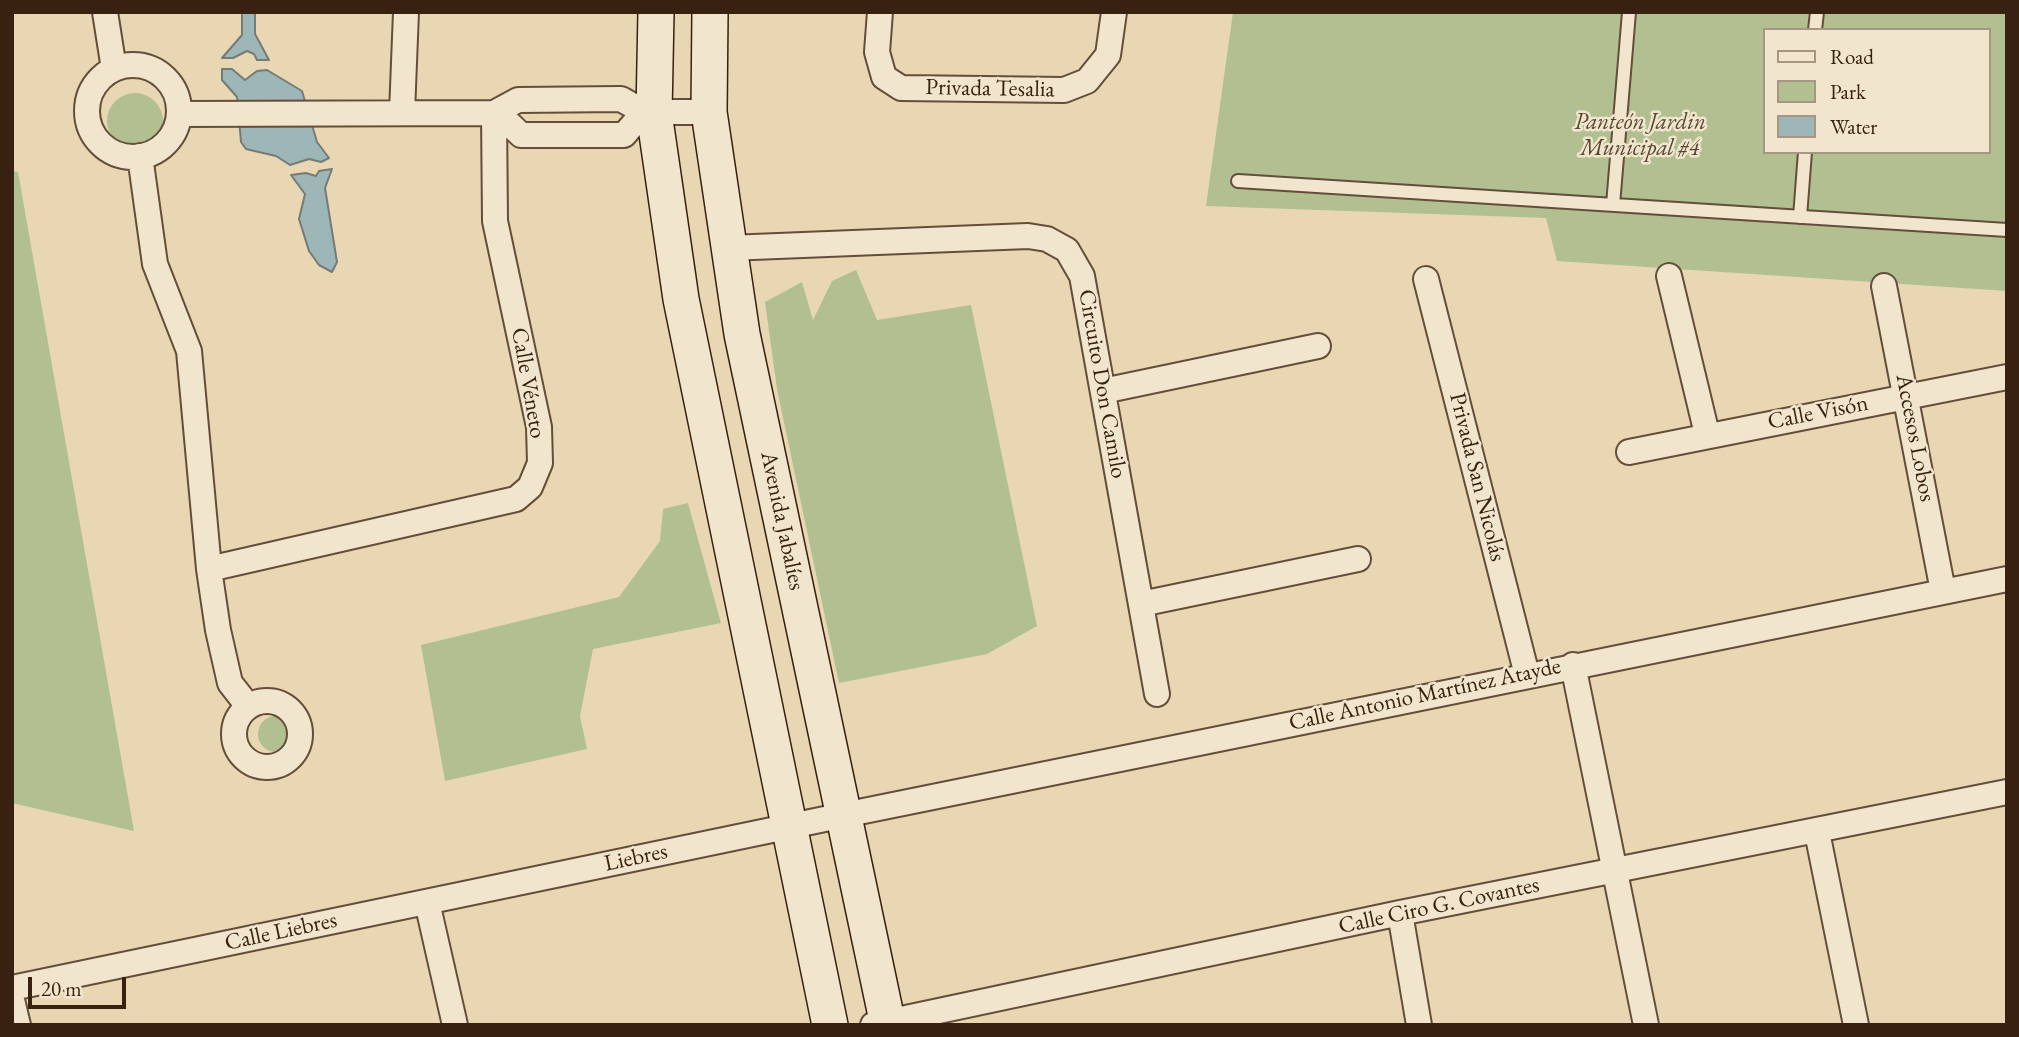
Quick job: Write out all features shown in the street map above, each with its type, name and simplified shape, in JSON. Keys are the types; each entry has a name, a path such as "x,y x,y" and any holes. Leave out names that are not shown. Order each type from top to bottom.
{"street":[{"path":"104,12 114,69"},
{"path":"402,113 406,12"},
{"path":"656,12 649,112 681,299 830,1025"},
{"name":"Avenida Jabalíes","path":"710,12 709,112 742,334 845,815 882,1024"},
{"name":"Privada Tesalia","path":"880,12 877,52 884,77 901,88 1064,90 1087,81 1108,55 1114,12"},
{"path":"129,65 145,67 171,84 179,114 171,137 152,153 140,156 112,152 100,143 87,117 93,88 114,69 129,65"},
{"path":"179,114 496,113 518,100 621,99 649,112 709,112"},
{"path":"496,113 521,135 624,135 649,112"},
{"name":"Calle Véneto","path":"209,569 516,499 530,487 540,463 539,427 495,221 496,113"},
{"path":"140,156 155,264 189,351 209,569 230,683 248,706"},
{"name":"Circuito Don Camilo","path":"728,248 1028,236 1046,239 1067,250 1082,276 1157,694"},
{"path":"1669,276 1707,434"},
{"name":"Privada San Nicolás","path":"1426,279 1527,675"},
{"name":"Accesos Lobos","path":"1884,285 1908,395 1943,591"},
{"path":"692,346 742,334"},
{"path":"1102,391 1318,346"},
{"name":"Calle Visón","path":"1629,452 1707,434 2007,377"},
{"path":"1141,604 1358,559"},
{"name":"Calle Antonio Martínez Atayde","path":"845,815 1573,665 2007,579"},
{"path":"1573,665 1646,1025"},
{"name":"Calle Ciro G. Covantes","path":"882,1024 1400,914 2007,792"},
{"name":"Liebres","path":"427,902 845,815"},
{"path":"1817,832 1856,1025"},
{"path":"427,902 455,1025"},
{"name":"Calle Liebres","path":"12,988 427,902"},
{"path":"1400,914 1419,1025"},
{"path":"12,1000 18,1025"}],"lane":[{"path":"1613,205 1629,12"},
{"path":"1800,217 1805,154"},
{"path":"1238,181 2007,230"}],"green space":[{"name":"Panteón Jardin Municipal #4","path":"1233,12 2007,12 2007,291 1557,261 1546,218 1206,206"},
{"path":"135,93 146,95 155,101 161,110 161,132 155,141 146,147 135,149 124,147 115,141 109,132 107,121 109,110 115,101 124,95"},
{"path":"12,171 18,172 134,831 12,803"},
{"path":"856,270 877,320 971,305 1037,626 987,654 839,683 777,389 765,302 802,282 813,320 832,281"},
{"path":"688,503 721,623 593,649 580,716 587,749 445,781 421,645 619,597 660,541 663,509"},
{"path":"276,716 289,721 294,734 289,747 276,752 263,747 258,734 263,721"}],"water":[{"path":"242,12 255,12 255,34 269,60 257,60 254,54 247,51 233,58 222,58 242,35"},
{"path":"222,69 232,69 245,80 257,71 267,70 302,91 317,142 329,158 321,162 309,159 290,165 276,156 246,149 241,142 237,97 222,80"},
{"path":"332,169 325,188 337,262 332,272 319,265 309,251 299,219 305,194 291,175 306,173 316,176 319,171"}]}
